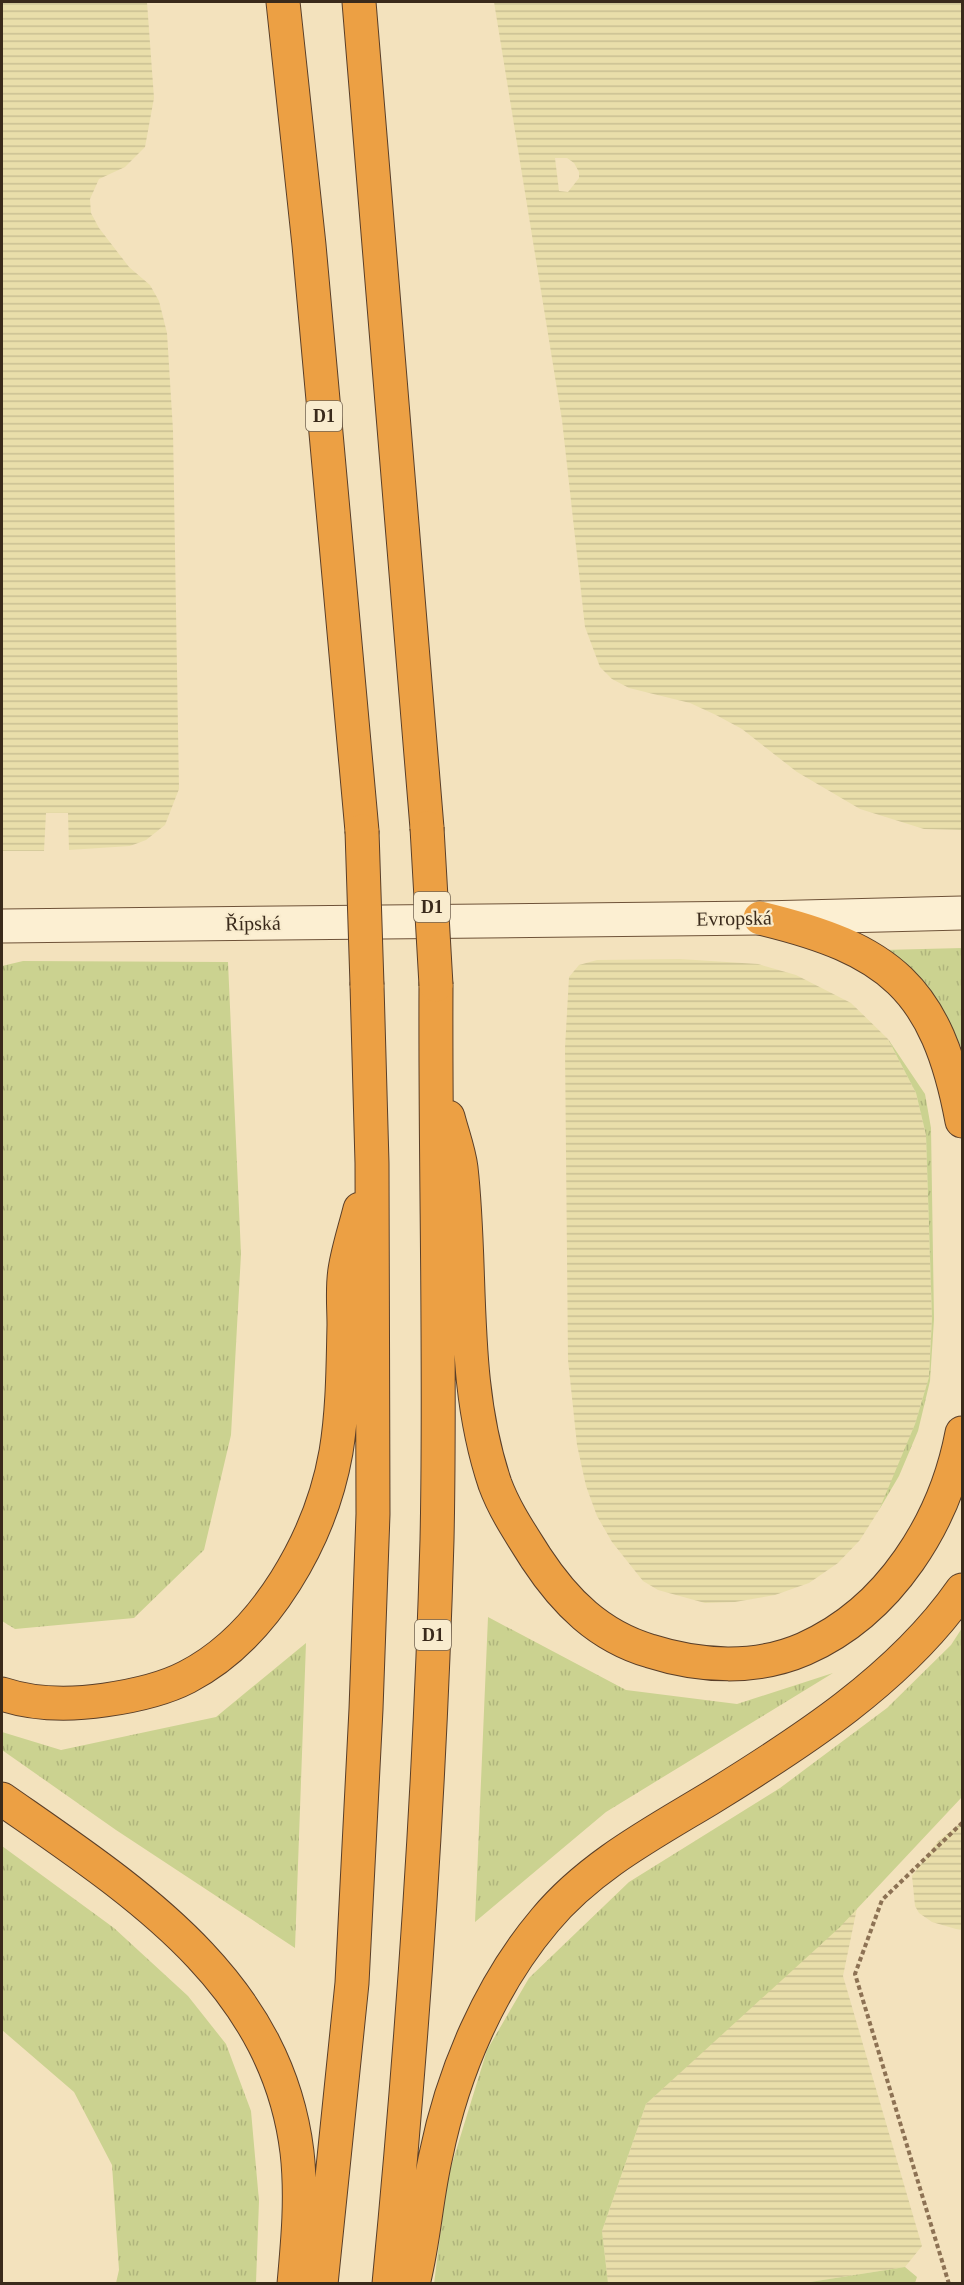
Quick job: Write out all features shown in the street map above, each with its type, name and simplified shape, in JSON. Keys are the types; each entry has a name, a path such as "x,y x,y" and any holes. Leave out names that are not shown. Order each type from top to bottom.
{"highway":[{"name":"D1","path":"283,2 309,245 362,831 372,1164 373,1514 366,1709 352,1983 321,2283"},
{"name":"D1","path":"359,2 427,828 436,985 437,1538 431,1708 405,2108 389,2283"},
{"path":"760,918 808,930 832,939 895,976 916,998 933,1023 952,1071 963,1121"},
{"path":"435,1072 460,1166 469,1357 476,1411 492,1475 511,1519 543,1568 582,1614 606,1633 634,1647 665,1656 730,1664 779,1657 822,1641 864,1611 904,1568 932,1519 944,1492 963,1433"},
{"path":"2,1694 47,1704 85,1703 157,1690 189,1676 219,1655 268,1606 306,1544 319,1513 335,1454 343,1371 344,1271 372,1164"},
{"path":"413,2283 424,2240 435,2157 456,2084 476,2032 492,2000 544,1921 571,1893 620,1853 744,1778 849,1704 919,1641 963,1590"},
{"path":"2,1799 142,1900 199,1953 239,2001 274,2067 285,2096 292,2125 300,2192 294,2283"}],"street":[{"name":"Evropská","path":"505,919 760,918 963,913"},
{"name":"Řípská","path":"2,926 505,919"}],"path":[{"path":"949,2283 855,1974 882,1900 963,1823"}],"shaded area":[{"path":"2,2 147,2 154,98 145,147 125,167 99,179 90,199 91,213 99,228 129,267 150,285 159,301 167,333 173,430 179,789 165,825 146,840 130,846 69,850 68,813 46,813 44,851 2,851"},
{"path":"494,2 962,2 962,830 924,829 860,809 797,772 742,729 690,703 629,688 612,679 600,667 585,627 562,420","holes":["555,158 567,158 574,163 579,172 579,178 568,192 559,191"]},
{"path":"680,959 758,964 796,975 851,1003 888,1039 916,1093 926,1135 932,1318 929,1377 915,1424 893,1479 879,1510 860,1540 838,1563 809,1583 775,1595 735,1602 705,1603 658,1590 643,1581 612,1542 597,1516 586,1486 577,1445 568,1360 565,1048 569,977 579,965 597,960"},
{"path":"962,1822 962,1930 932,1922 919,1913 915,1906 912,1876 938,1841"},
{"path":"857,1908 843,1976 922,2246 905,2267 804,2283 608,2284 602,2231 646,2104"}],"green space":[{"path":"962,948 961,1047 953,1029 883,950"},
{"path":"23,961 228,962 241,1254 231,1435 204,1550 134,1618 15,1629 2,1621 2,966"},
{"path":"888,1039 925,1094 931,1128 934,1319 930,1381 918,1431 899,1476 879,1510 915,1424 929,1377 932,1318 926,1135 916,1093"},
{"path":"488,1617 626,1690 737,1704 833,1673 606,1812 475,1922"},
{"path":"962,1628 962,1797 840,1927 646,2104 602,2231 608,2283 434,2284 447,2180 487,2050 529,1978 629,1882 780,1788 887,1708 951,1645"},
{"path":"306,1643 295,1948 116,1830 2,1750 2,1732 61,1750 216,1717"},
{"path":"2,1846 114,1928 188,1996 226,2044 251,2111 259,2201 256,2283 116,2283 119,2270 112,2165 74,2092 2,2030"},
{"path":"905,2267 917,2277 915,2283 804,2283"}]}
